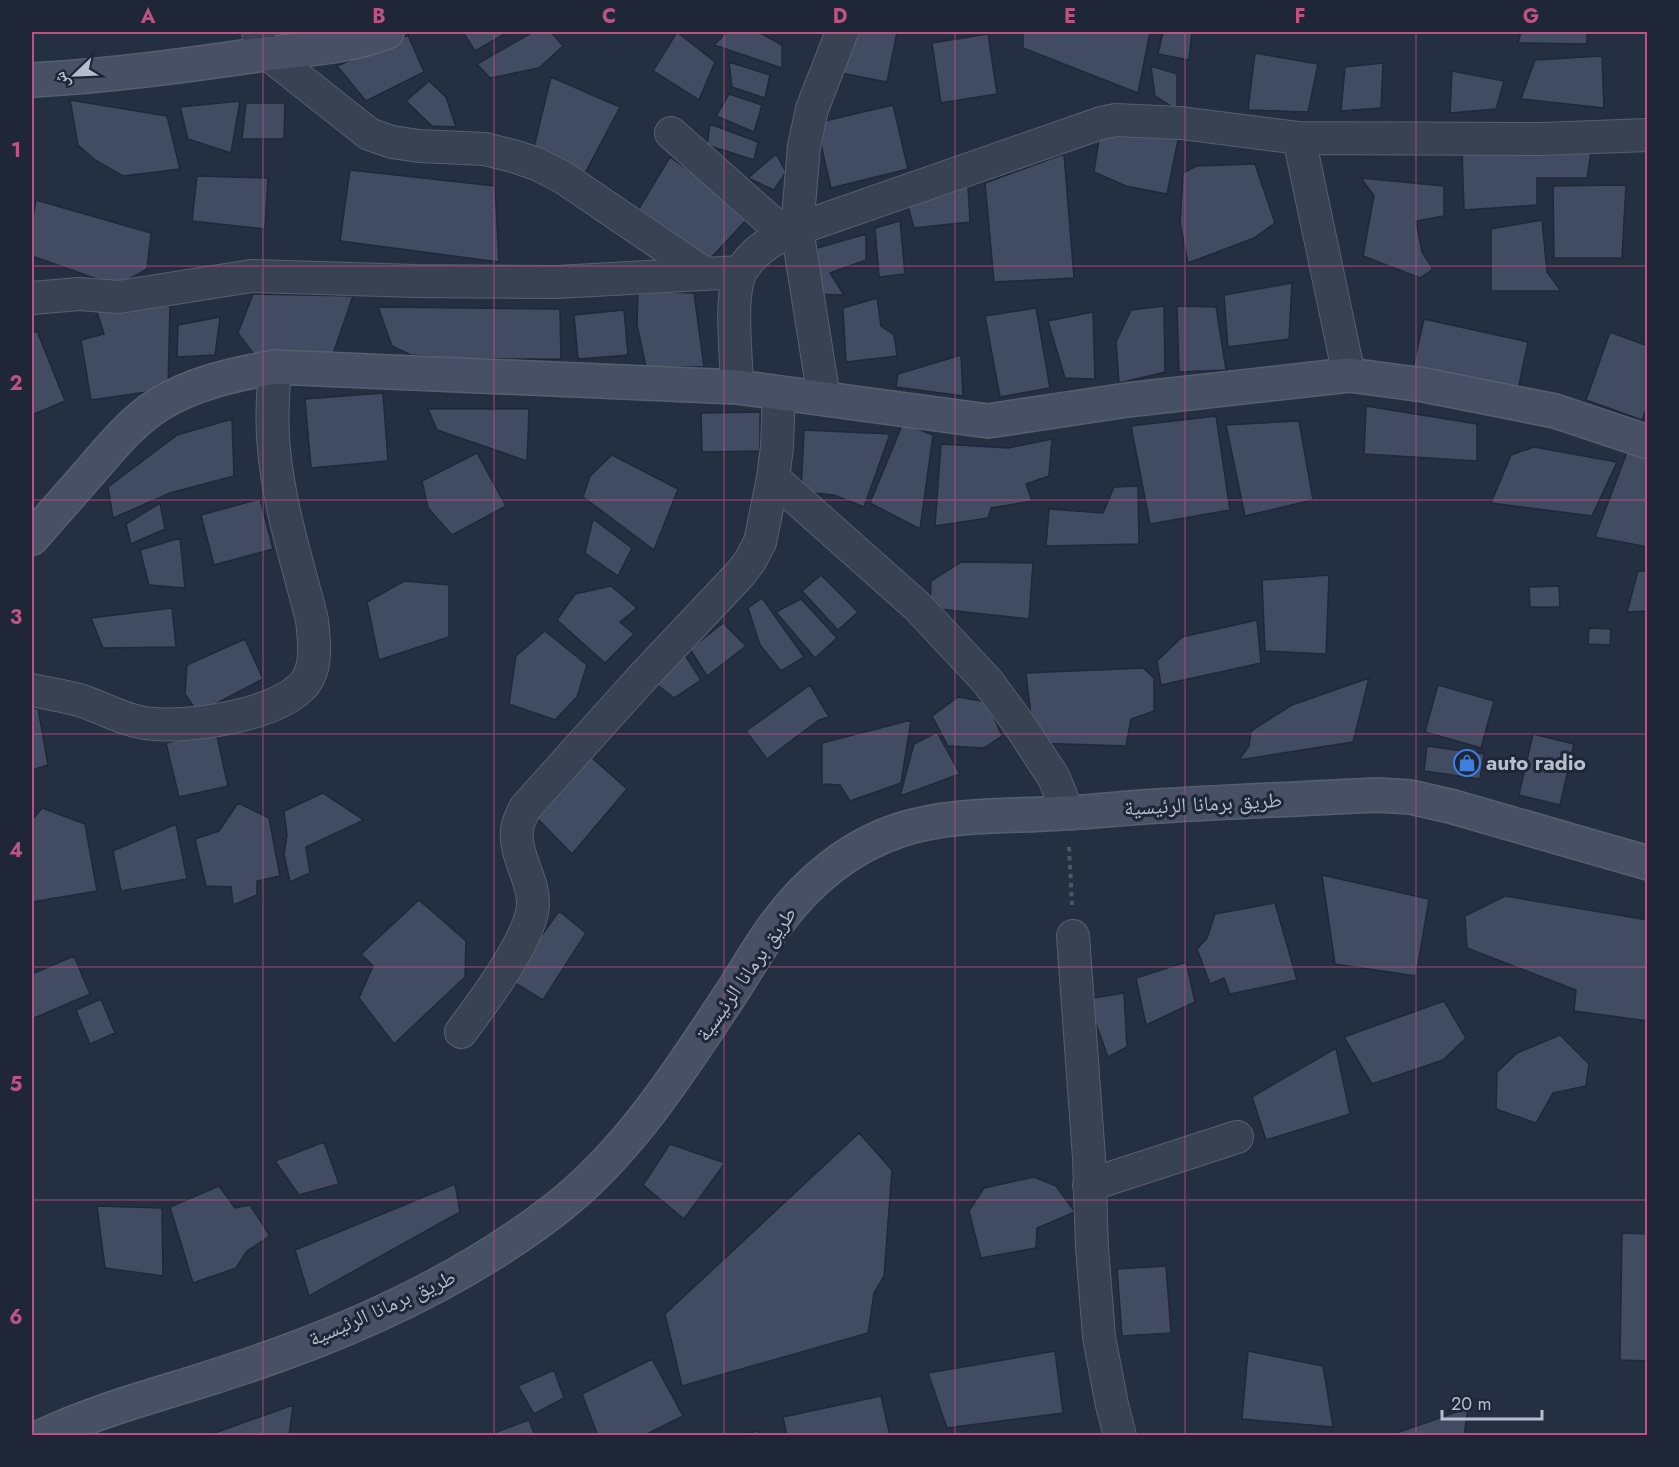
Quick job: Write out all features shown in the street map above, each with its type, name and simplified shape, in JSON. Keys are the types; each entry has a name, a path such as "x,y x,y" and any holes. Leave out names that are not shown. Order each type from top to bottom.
{"street":[{"path":"32,80 69,78 263,43 343,44 387,32"},
{"path":"824,398 791,231 810,118 828,64 842,32"},
{"path":"263,43 369,134 392,142 419,146 485,149 537,164 564,178 705,274"},
{"path":"32,61 69,78"},
{"path":"737,387 736,292 741,272 750,259 766,245 791,231 1101,123 1116,120 1192,124 1299,138 1541,139 1647,135"},
{"path":"671,133 791,231"},
{"path":"1299,138 1349,375"},
{"path":"32,298 79,294 119,297 251,276 557,282 741,272"},
{"path":"32,538 114,443 159,405 185,391 213,381 275,367 737,387 988,421 1127,400 1349,375 1424,385 1555,411 1647,442"},
{"path":"32,690 83,701 116,715 145,723 177,724 240,717 282,702 306,682 311,670 314,639 312,620 276,468 272,412 275,367"},
{"path":"461,1032 488,997 530,921 533,905 531,889 517,842 517,827 525,808 640,680 740,574 760,542 777,447 779,392"},
{"path":"773,478 917,606 988,682 1054,778 1068,813"},
{"name":"طريق برمانا الرئيسية","path":"43,1436 76,1420 232,1371 394,1306 457,1275 557,1208 594,1175 635,1130 687,1059 779,921 827,869 864,844 897,831 933,820 1366,796 1410,797 1450,806 1647,863"},
{"path":"1073,936 1099,1337 1120,1436"},
{"path":"1089,1185 1237,1137"}],"path":[{"path":"1068,813 1073,936"}],"building":[{"path":"463,32 508,32 475,51"},
{"path":"533,32 551,32 563,46 539,68 490,78 477,64"},
{"path":"677,32 715,62 699,100 653,71"},
{"path":"727,32 758,32 782,45 782,68 714,45"},
{"path":"847,32 897,32 887,82 841,73"},
{"path":"1023,32 1150,32 1138,93 1023,48"},
{"path":"1163,32 1192,32 1189,60 1158,54"},
{"path":"1521,32 1587,32 1587,44 1518,43"},
{"path":"988,34 997,94 941,103 932,43"},
{"path":"408,35 424,72 366,101 337,66"},
{"path":"1255,53 1318,64 1308,112 1248,110"},
{"path":"1602,56 1604,108 1521,99 1535,60"},
{"path":"729,62 770,75 765,98 732,87"},
{"path":"1383,63 1381,108 1341,111 1345,67"},
{"path":"1151,66 1177,74 1177,110 1155,96"},
{"path":"1452,71 1504,81 1496,109 1450,113"},
{"path":"551,77 620,107 584,175 533,151"},
{"path":"429,81 446,97 456,127 432,126 406,101"},
{"path":"729,94 762,105 754,132 716,116"},
{"path":"70,100 167,116 180,169 123,176 95,160 78,145"},
{"path":"240,101 231,153 188,139 180,107"},
{"path":"246,103 285,103 284,139 242,139"},
{"path":"893,105 908,169 831,188 816,123"},
{"path":"710,124 758,142 754,160 707,145"},
{"path":"1128,133 1179,135 1167,194 1126,186 1094,172 1099,139"},
{"path":"1592,146 1587,178 1537,178 1537,205 1464,210 1462,148"},
{"path":"776,154 786,172 774,190 748,178"},
{"path":"1064,154 1074,278 994,282 985,183"},
{"path":"670,157 751,215 710,259 632,220"},
{"path":"1255,164 1275,223 1254,238 1188,263 1180,223 1183,173 1196,166"},
{"path":"350,170 495,186 499,262 340,241"},
{"path":"197,176 268,178 265,229 192,221"},
{"path":"1361,178 1444,186 1444,216 1416,221 1422,252 1433,269 1420,278 1363,256 1374,196"},
{"path":"1626,185 1622,258 1554,258 1553,186"},
{"path":"968,186 970,222 914,228 907,203"},
{"path":"36,200 151,233 147,269 117,286 32,256 32,224"},
{"path":"1542,220 1547,272 1561,291 1491,291 1491,229"},
{"path":"900,221 905,274 879,277 875,228"},
{"path":"866,234 866,260 830,273 844,295 810,294 814,249"},
{"path":"1292,283 1289,339 1228,347 1224,295"},
{"path":"638,291 694,293 704,367 646,367 637,325"},
{"path":"253,294 353,296 333,354 256,357 238,333"},
{"path":"877,298 881,326 894,335 897,356 846,362 843,308"},
{"path":"170,306 168,389 91,400 81,340 104,334 96,309"},
{"path":"1164,306 1165,372 1119,383 1116,342 1131,310"},
{"path":"1177,306 1216,307 1226,370 1179,372"},
{"path":"378,307 560,309 561,359 464,359 411,355 392,346"},
{"path":"1036,308 1050,388 1000,397 985,316"},
{"path":"624,310 628,355 578,359 574,315"},
{"path":"1093,312 1095,379 1065,378 1048,321"},
{"path":"220,317 215,355 177,357 178,325"},
{"path":"1424,319 1528,342 1518,390 1413,368"},
{"path":"37,331 65,401 32,415 32,333"},
{"path":"1610,332 1648,346 1648,404 1642,420 1586,400"},
{"path":"961,355 963,396 896,387 898,374"},
{"path":"383,393 388,461 311,468 305,399"},
{"path":"1366,406 1477,424 1477,461 1364,454"},
{"path":"428,409 529,409 527,461 437,430"},
{"path":"760,412 760,451 702,452 701,413"},
{"path":"1216,416 1230,510 1150,524 1131,426"},
{"path":"232,419 234,476 170,493 113,518 108,487 177,435"},
{"path":"1299,421 1313,500 1245,516 1226,425"},
{"path":"903,423 933,435 920,529 870,503"},
{"path":"804,430 890,434 864,507 834,495 801,492"},
{"path":"1052,439 1049,476 1026,484 1032,501 991,508 988,518 935,526 941,444 1008,448"},
{"path":"1534,447 1617,462 1592,516 1491,503 1511,455"},
{"path":"1629,447 1648,451 1648,547 1595,537"},
{"path":"477,453 506,506 452,535 428,508 422,481"},
{"path":"612,455 678,489 654,550 583,497 590,476"},
{"path":"1138,486 1139,544 1046,546 1049,509 1103,513 1114,487"},
{"path":"260,499 273,549 214,565 201,515"},
{"path":"160,503 165,529 131,544 126,524"},
{"path":"593,519 632,548 618,576 585,553"},
{"path":"180,538 185,588 149,585 140,550"},
{"path":"961,562 1033,563 1029,619 930,608 931,581"},
{"path":"1638,571 1648,571 1648,611 1627,612"},
{"path":"821,575 858,612 838,630 802,591"},
{"path":"1329,575 1326,654 1265,651 1262,580"},
{"path":"404,581 449,585 449,637 379,660 367,602"},
{"path":"611,586 637,608 620,622 634,634 605,663 557,620 575,594"},
{"path":"1559,586 1560,607 1530,607 1529,587"},
{"path":"762,598 804,657 781,671 760,645 748,608"},
{"path":"801,599 837,638 815,658 776,612"},
{"path":"172,608 176,647 103,648 91,618"},
{"path":"1257,620 1261,663 1161,685 1157,661 1182,637"},
{"path":"723,623 746,646 707,676 690,649"},
{"path":"1589,628 1611,629 1610,645 1588,644"},
{"path":"545,631 587,665 577,697 555,720 509,704 516,656"},
{"path":"245,639 263,679 198,713 185,694 187,665"},
{"path":"683,652 701,680 674,698 655,683"},
{"path":"1143,668 1154,678 1154,711 1131,719 1126,746 1034,743 1026,673"},
{"path":"1369,678 1353,742 1239,760 1249,746 1251,731 1292,705"},
{"path":"810,685 829,717 819,720 767,759 746,731"},
{"path":"1438,685 1494,701 1481,748 1425,732"},
{"path":"958,697 987,702 1002,736 984,748 948,746 932,716"},
{"path":"38,708 48,765 32,770 32,709"},
{"path":"911,720 901,783 850,801 840,785 822,784 822,743"},
{"path":"216,732 228,786 179,797 166,743"},
{"path":"937,732 960,774 900,796 914,744"},
{"path":"1533,734 1574,744 1560,805 1519,795"},
{"path":"1427,746 1484,754 1480,779 1424,771"},
{"path":"591,757 627,789 572,854 533,814"},
{"path":"323,793 364,820 306,847 310,873 290,882 284,854 287,835 284,811"},
{"path":"238,803 269,818 280,876 257,881 257,895 233,905 231,887 206,886 195,839 219,831"},
{"path":"42,808 85,824 97,891 32,902 32,820"},
{"path":"176,824 187,879 121,891 113,851"},
{"path":"1322,875 1429,899 1416,976 1335,964"},
{"path":"1505,896 1648,920 1648,1021 1574,1011 1576,990 1467,948 1465,916"},
{"path":"419,900 466,941 465,977 394,1044 359,998 373,966 361,954"},
{"path":"1275,903 1297,980 1230,994 1224,978 1210,984 1197,949 1207,938 1215,914"},
{"path":"559,911 586,933 543,1000 510,980"},
{"path":"74,956 90,994 32,1019 32,974"},
{"path":"1186,962 1195,1002 1146,1025 1136,978"},
{"path":"1124,993 1127,1047 1108,1057 1087,999"},
{"path":"101,999 115,1033 90,1044 76,1010"},
{"path":"1444,1001 1466,1038 1443,1060 1372,1084 1344,1037"},
{"path":"1560,1035 1589,1064 1586,1086 1553,1093 1536,1123 1496,1109 1497,1072 1517,1053"},
{"path":"1336,1048 1350,1114 1266,1140 1252,1097"},
{"path":"859,1133 892,1170 884,1276 874,1293 868,1333 682,1386 665,1314"},
{"path":"324,1142 339,1184 299,1195 275,1161"},
{"path":"670,1144 725,1163 684,1219 643,1185"},
{"path":"1034,1177 1056,1186 1075,1212 1037,1228 1036,1248 981,1258 969,1211 984,1188"},
{"path":"455,1184 460,1212 309,1296 295,1250"},
{"path":"219,1186 235,1208 250,1205 270,1236 247,1251 236,1268 193,1283 170,1207"},
{"path":"97,1206 162,1208 163,1276 105,1268"},
{"path":"1622,1233 1648,1234 1648,1361 1620,1360"},
{"path":"1166,1266 1171,1333 1122,1336 1117,1269"},
{"path":"1055,1351 1063,1413 947,1428 928,1373"},
{"path":"1248,1351 1323,1366 1333,1427 1242,1419"},
{"path":"652,1359 683,1416 643,1436 598,1436 582,1394"},
{"path":"554,1370 564,1398 534,1414 518,1386"},
{"path":"881,1396 890,1436 787,1436 783,1417"},
{"path":"293,1405 289,1436 206,1436"},
{"path":"1468,1408 1464,1436 1399,1436 1399,1432"},
{"path":"529,1420 535,1436 486,1436"},
{"path":"758,1431 759,1436 736,1436"}],"place":[{"name":"auto radio","path":"1467,763"}]}
